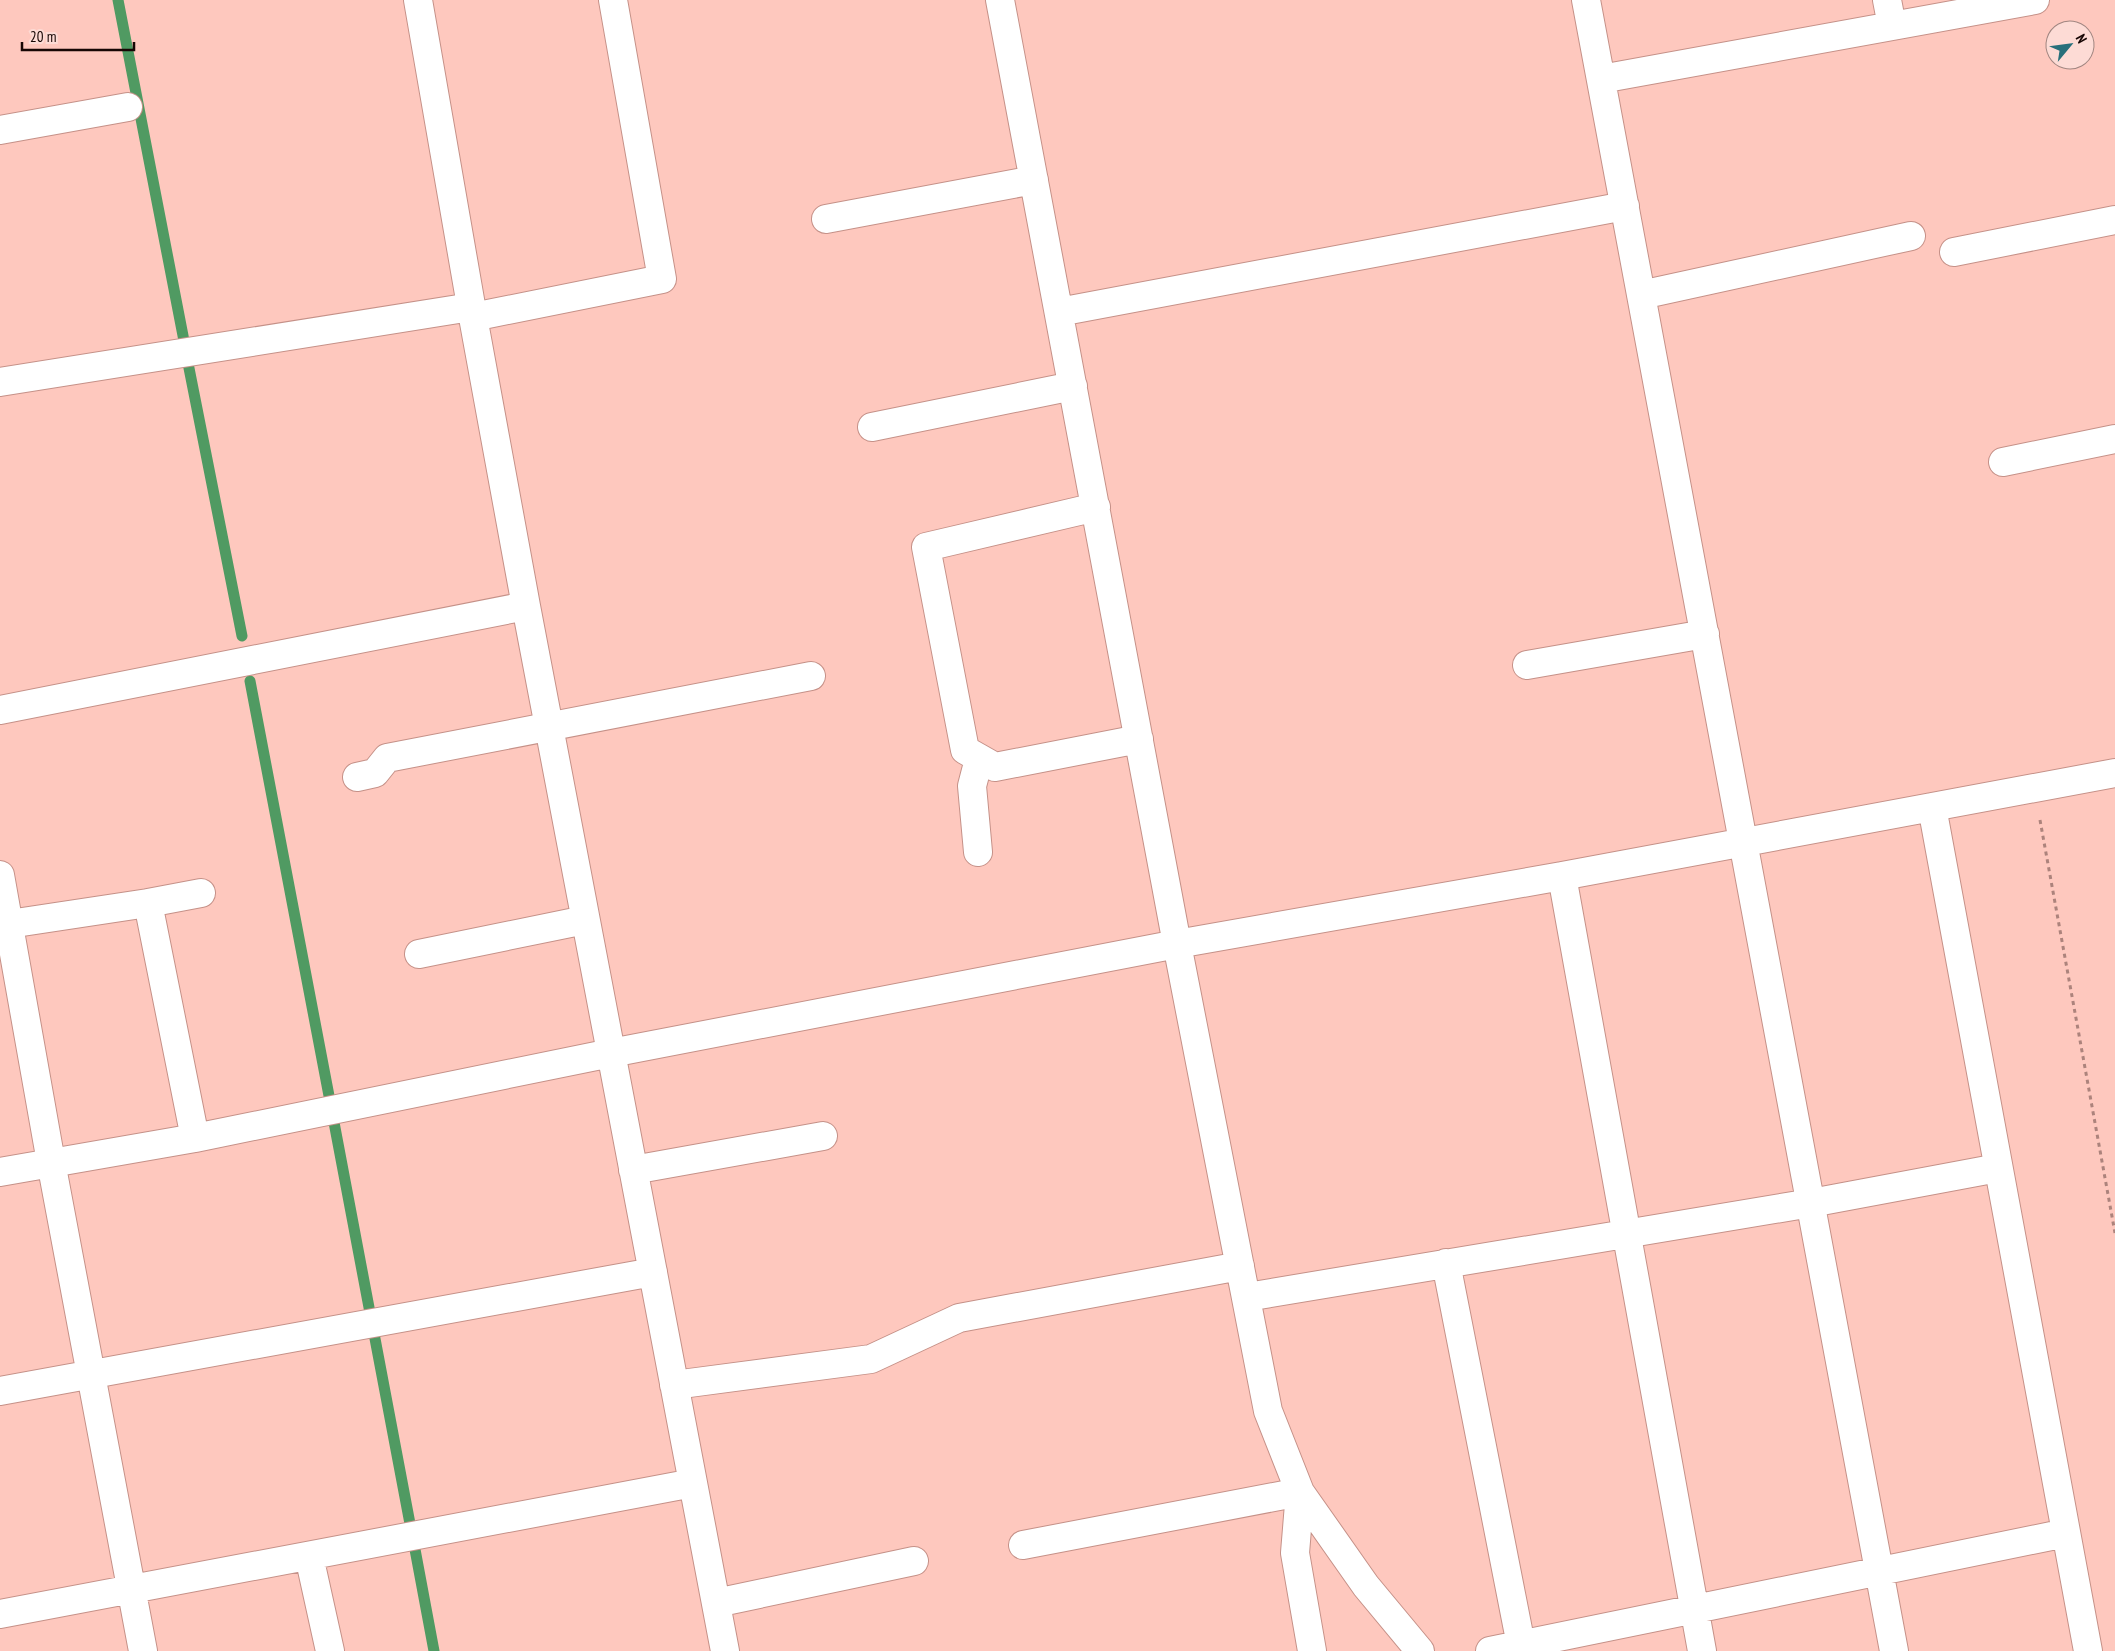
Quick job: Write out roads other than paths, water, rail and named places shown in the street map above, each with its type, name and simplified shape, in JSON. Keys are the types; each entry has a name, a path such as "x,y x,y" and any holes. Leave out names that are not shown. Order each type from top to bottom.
{"street":[{"path":"418,0 472,312 548,725 725,1651"},
{"path":"0,382 472,312 662,279 613,0"},
{"path":"1000,0 1177,944 1268,1411 1300,1492 1366,1586 1420,1651"},
{"path":"1586,0 1894,1651"},
{"path":"1601,79 1890,13 2035,0"},
{"path":"0,130 128,107"},
{"path":"826,219 1034,180"},
{"path":"1059,312 1625,206"},
{"path":"1954,252 2115,220"},
{"path":"1641,295 1911,236"},
{"path":"872,427 1073,386"},
{"path":"2003,462 2115,439"},
{"path":"1096,507 926,547 965,750 995,767 1139,738"},
{"path":"0,710 526,606"},
{"path":"1527,665 1705,634"},
{"path":"358,777 375,773 387,758 548,725 812,676"},
{"path":"978,852 972,786 979,759"},
{"path":"0,1172 195,1138 611,1053 1177,944 1562,876 2034,788 2115,776"},
{"path":"1932,807 2088,1651"},
{"path":"0,875 51,1162 143,1651"},
{"path":"1562,876 1702,1651"},
{"path":"9,924 201,893"},
{"path":"148,903 195,1138"},
{"path":"419,954 586,920"},
{"path":"633,1170 823,1136"},
{"path":"1247,1297 1811,1203 1998,1168"},
{"path":"1446,1264 1521,1645"},
{"path":"674,1385 871,1359 959,1318 1240,1266"},
{"path":"0,1391 653,1272"},
{"path":"0,1614 693,1483"},
{"path":"1023,1545 1300,1492"},
{"path":"1300,1492 1295,1553 1312,1651"},
{"path":"1490,1651 2066,1533"},
{"path":"310,1556 330,1651"},
{"path":"716,1603 914,1561"}],"waterway":[{"path":"118,0 185,346"},
{"path":"187,358 242,636"},
{"path":"250,681 330,1101"},
{"path":"333,1117 371,1318"},
{"path":"373,1328 411,1529"},
{"path":"414,1544 434,1651"}]}
